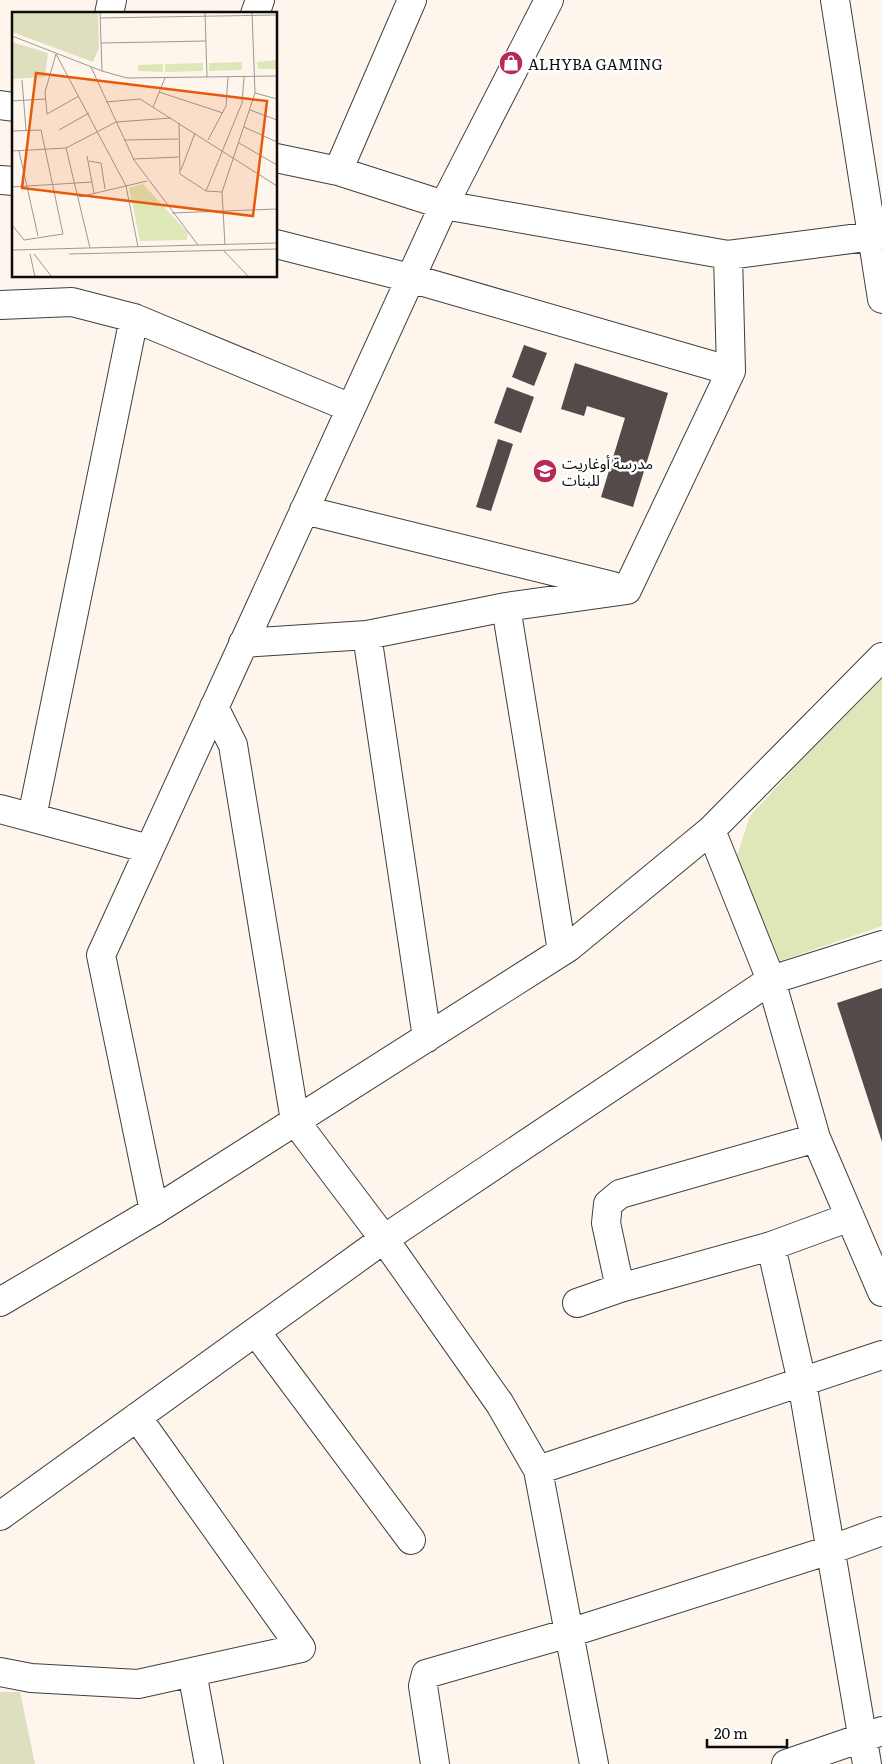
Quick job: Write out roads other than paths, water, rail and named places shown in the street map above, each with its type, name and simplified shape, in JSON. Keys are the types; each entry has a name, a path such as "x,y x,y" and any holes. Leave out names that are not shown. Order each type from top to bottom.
{"street":[{"path":"338,171 412,0"},
{"path":"154,1211 101,955 444,204 549,0"},
{"path":"835,0 877,236 882,299"},
{"path":"278,158 338,171 444,204 728,255 877,236"},
{"path":"278,245 410,278 731,372"},
{"path":"627,590 731,372 728,255"},
{"path":"0,305 72,302 134,318 350,408"},
{"path":"32,817 134,318"},
{"path":"304,510 627,590"},
{"path":"243,643 367,635 506,607 627,590"},
{"path":"506,607 562,951"},
{"path":"367,635 426,1038"},
{"path":"0,1302 154,1211 562,951 711,830 882,657"},
{"path":"214,707 233,745 295,1121 384,1239 500,1404 538,1470 594,1764"},
{"path":"0,808 149,849"},
{"path":"711,830 771,980 816,1138 882,1292"},
{"path":"0,1516 384,1239 771,980 882,945"},
{"path":"620,1288 606,1223 608,1204 620,1194 816,1138"},
{"path":"577,1303 620,1288 771,1246 850,1217"},
{"path":"771,1246 802,1382 830,1550 870,1745 786,1764"},
{"path":"256,1332 411,1540"},
{"path":"538,1470 882,1355"},
{"path":"0,1672 30,1678 138,1684 301,1648 137,1417"},
{"path":"435,1764 423,1686 426,1674 568,1633 830,1550 882,1531"},
{"path":"192,1672 209,1764"}],"place":[{"name":"ALHYBA GAMING","path":"511,63"},
{"name":"مدرسة أوغاريت للبنات","path":"545,471"}]}
